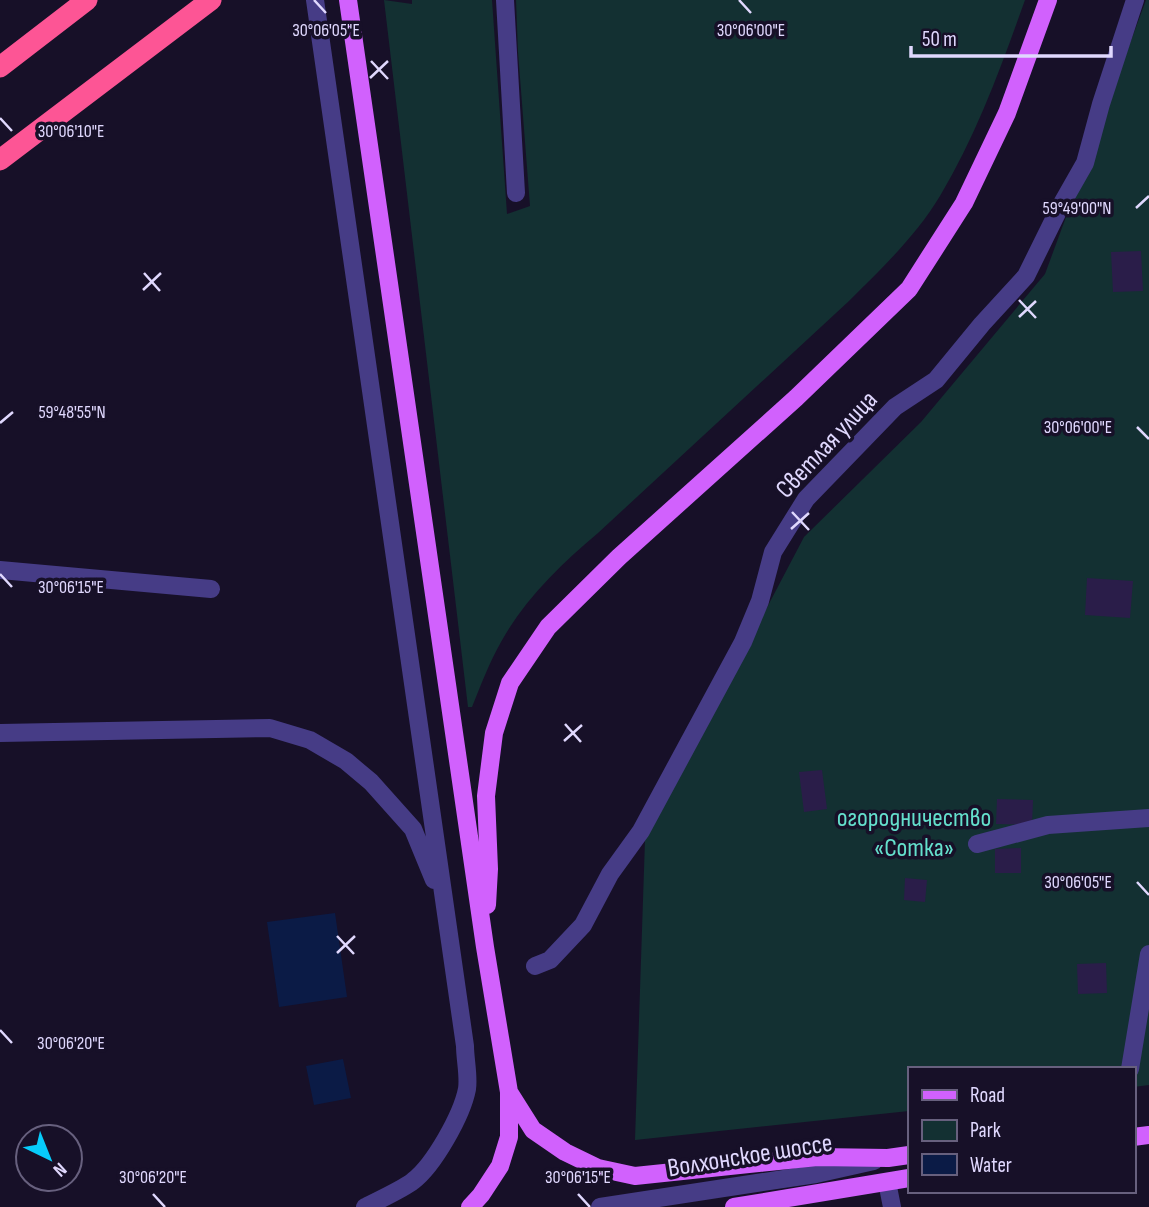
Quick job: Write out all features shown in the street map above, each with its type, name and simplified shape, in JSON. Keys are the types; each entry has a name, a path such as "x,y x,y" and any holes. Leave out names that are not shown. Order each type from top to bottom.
{"highway":[{"path":"0,67 87,0"},
{"path":"0,160 211,0"}],"main road":[{"path":"348,0 485,947 509,1092 509,1137 500,1166 470,1207"},
{"path":"485,947 489,869 486,796 494,733 510,683 557,618 619,557 796,398 909,289 964,203 1002,124 1048,0"},
{"path":"509,1092 533,1129 565,1152 598,1167 635,1176 817,1157 888,1158"},
{"name":"Волхонское шоссе","path":"888,1158 908,1155"},
{"name":"Волхонское шоссе","path":"734,1207 908,1178"}],"street":[{"path":"315,0 465,1046 467,1088 447,1138 413,1181 365,1207"},
{"path":"505,0 516,193"},
{"name":"Светлая улица","path":"535,966 550,960 583,925 610,874 641,831 743,642 760,601 773,552 807,499 895,407 936,380 1026,276 1085,163 1135,0"},
{"path":"0,570 211,589"},
{"path":"0,733 270,728 310,740 346,761 371,782 412,829 444,902"},
{"path":"977,844 1048,825 1149,818"},
{"path":"1130,1067 1149,954"},
{"name":"Волхонское шоссе","path":"600,1207 816,1174 888,1158"},
{"path":"887,1182 892,1207"}],"green space":[{"path":"384,0 412,4 412,0 492,0 507,214 530,206 516,0 1025,0 977,124 953,173 920,225 849,301 544,583 501,642 472,707 468,707"},
{"name":"огородничество «Сотка»","path":"1146,0 1149,0 1149,1085 1135,1087 1135,1067 908,1067 908,1111 635,1140 645,840 804,537 921,422 1045,274"}],"water":[{"path":"335,913 347,997 279,1007 267,922"},
{"path":"343,1059 351,1098 314,1105 306,1066"}],"building":[{"path":"1141,251 1143,291 1113,292 1111,252"},
{"path":"1087,578 1133,581 1130,618 1085,615"},
{"path":"822,770 827,809 804,812 799,772"},
{"path":"997,799 1033,800 1032,825 996,824"},
{"path":"1021,848 1021,873 995,873 995,849"},
{"path":"905,878 927,880 925,902 904,900"},
{"path":"1106,963 1107,993 1078,994 1077,964"}]}
